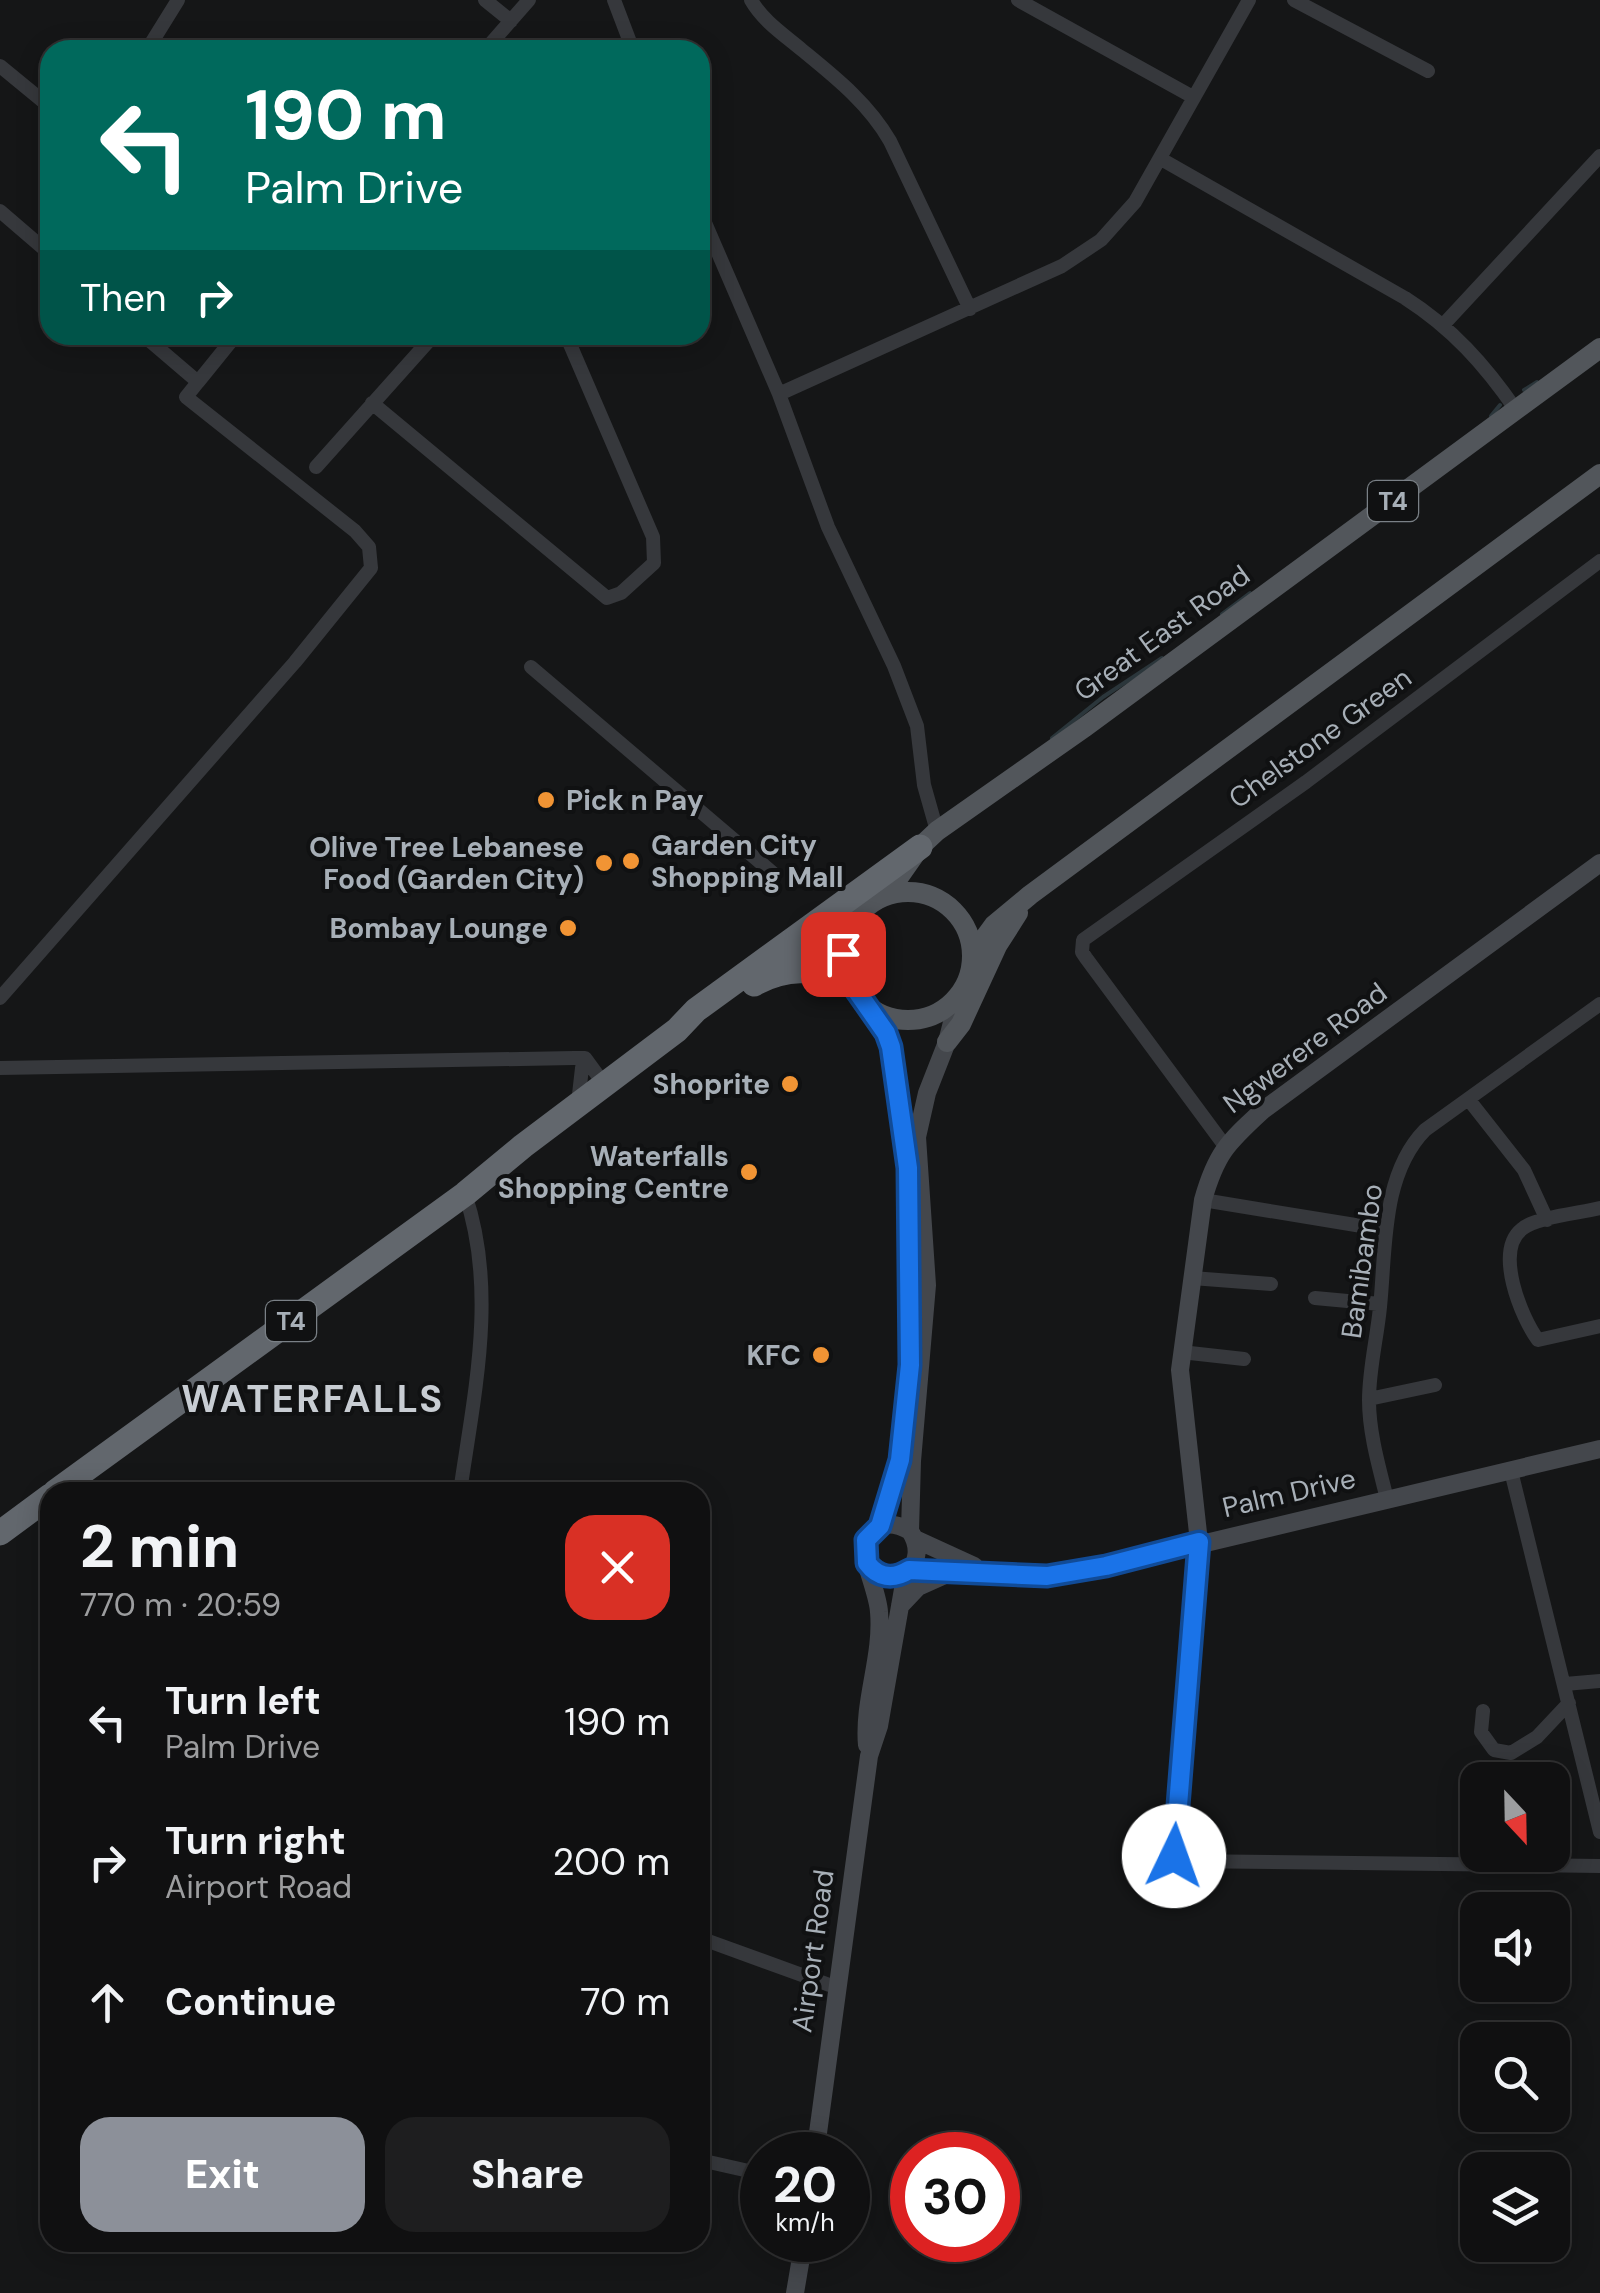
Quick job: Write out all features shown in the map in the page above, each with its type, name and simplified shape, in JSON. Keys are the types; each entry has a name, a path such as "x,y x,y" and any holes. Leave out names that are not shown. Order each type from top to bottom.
{"highway":[{"name":"Great East Road","path":"69,1482 465,1194 587,1075 637,1059 677,1030 688,1016 928,839"},
{"name":"Great East Road","path":"760,966 850,928"},
{"name":"Great East Road","path":"677,1030 694,1024 771,974 804,968 849,980"},
{"name":"Great East Road","path":"0,1533 40,1503"}],"main road":[{"name":"Great East Road","path":"928,839 1600,348"},
{"path":"972,955 994,924 1030,895 1600,474"},
{"name":"T4","path":"888,894 928,839"},
{"name":"Ngwerere Road","path":"1199,1542 1180,1388 1182,1352 1203,1200 1225,1146 1262,1112 1600,863"},
{"path":"911,891 934,898 953,912 966,932 972,955 971,970 927,1093 917,1138 927,1285 912,1461 912,1535 916,1558 908,1571 895,1577 883,1576 869,1566 864,1552 866,1540 880,1526 900,1460 911,1331 907,1144 891,1047 886,1033 849,980 843,954 850,928 859,913 888,894 911,891"},
{"path":"947,1042 961,1024 998,946 1030,895"},
{"path":"868,1007 886,1017 906,1021 926,1018 959,995"},
{"name":"Palm Drive","path":"908,1571 1047,1576 1106,1566 1600,1450"},
{"path":"880,1526 892,1523 912,1535"},
{"name":"Palm Drive","path":"912,1535 989,1571"},
{"name":"Airport Road","path":"869,1566 880,1613 867,1724 869,1756"},
{"name":"Airport Road","path":"818,2132 869,1756 880,1726 908,1571"},
{"name":"Palm Drive","path":"900,1606 918,1587 941,1575 967,1571"},
{"path":"795,2293 800,2262"}],"street":[{"path":"153,40 178,0"},
{"path":"485,0 511,21"},
{"path":"494,40 529,0"},
{"path":"614,0 630,40"},
{"path":"751,0 759,15 833,76 876,119 970,309"},
{"path":"1018,0 1193,97"},
{"path":"779,394 1062,266 1101,240 1135,202 1249,0"},
{"path":"1294,0 1428,71"},
{"path":"0,66 40,99"},
{"path":"1444,324 1600,156"},
{"path":"1161,159 1444,324 1477,358 1516,410"},
{"path":"0,211 40,245"},
{"path":"710,234 779,394 828,527 894,666 917,726 928,839"},
{"path":"155,345 198,382"},
{"path":"0,998 295,662 372,568 369,547 355,531 186,397 228,345"},
{"path":"316,467 425,345"},
{"path":"372,403 607,598 622,593 654,563 652,537 570,345"},
{"name":"Chelstone Green","path":"1225,1146 1086,958 1082,945 1092,931 1306,782 1600,561"},
{"path":"531,667 774,874"},
{"name":"Bamibambo","path":"1387,1499 1371,1428 1369,1398 1386,1230 1396,1180 1417,1138 1600,1004"},
{"path":"0,1068 587,1075"},
{"path":"1469,1100 1524,1170 1547,1220"},
{"path":"462,1482 478,1383 481,1314 479,1257 465,1194"},
{"path":"1203,1200 1386,1230"},
{"path":"1600,1208 1524,1227 1508,1268 1536,1338 1542,1340 1600,1326"},
{"path":"1192,1278 1270,1284"},
{"path":"1315,1298 1380,1304"},
{"path":"1182,1352 1244,1359"},
{"path":"1369,1398 1435,1385"},
{"path":"1511,1471 1600,1832"},
{"path":"1199,1542 1173,1850 1180,1861 1600,1866"},
{"path":"1564,1684 1600,1681"},
{"path":"1483,1711 1481,1732 1494,1750 1511,1754 1537,1737 1569,1702"},
{"path":"710,1942 835,1987"},
{"path":"710,2162 740,2169"}],"waterway":[{"path":"1524,390 1537,382"},
{"path":"1491,416 1500,405"},
{"path":"1222,614 1250,593"},
{"path":"1052,738 1103,697 1162,658"}],"place":[{"name":"Pick n Pay","path":"546,800"},
{"name":"Garden City Shopping Mall","path":"631,861"},
{"name":"Olive Tree Lebanese Food (Garden City)","path":"604,863"},
{"name":"Bombay Lounge","path":"568,928"},
{"name":"Shoprite","path":"790,1084"},
{"name":"Waterfalls Shopping Centre","path":"749,1172"},
{"name":"KFC","path":"821,1355"}],"district":[{"name":"WATERFALLS","path":"313,1399"}],"route":[{"path":"843,954 849,980 886,1033 891,1047 907,1144 910,1192 910,1365 900,1460 880,1526 866,1540 867,1563 878,1574 889,1577 909,1570 1047,1576 1106,1566 1199,1542 1174,1856"}]}
